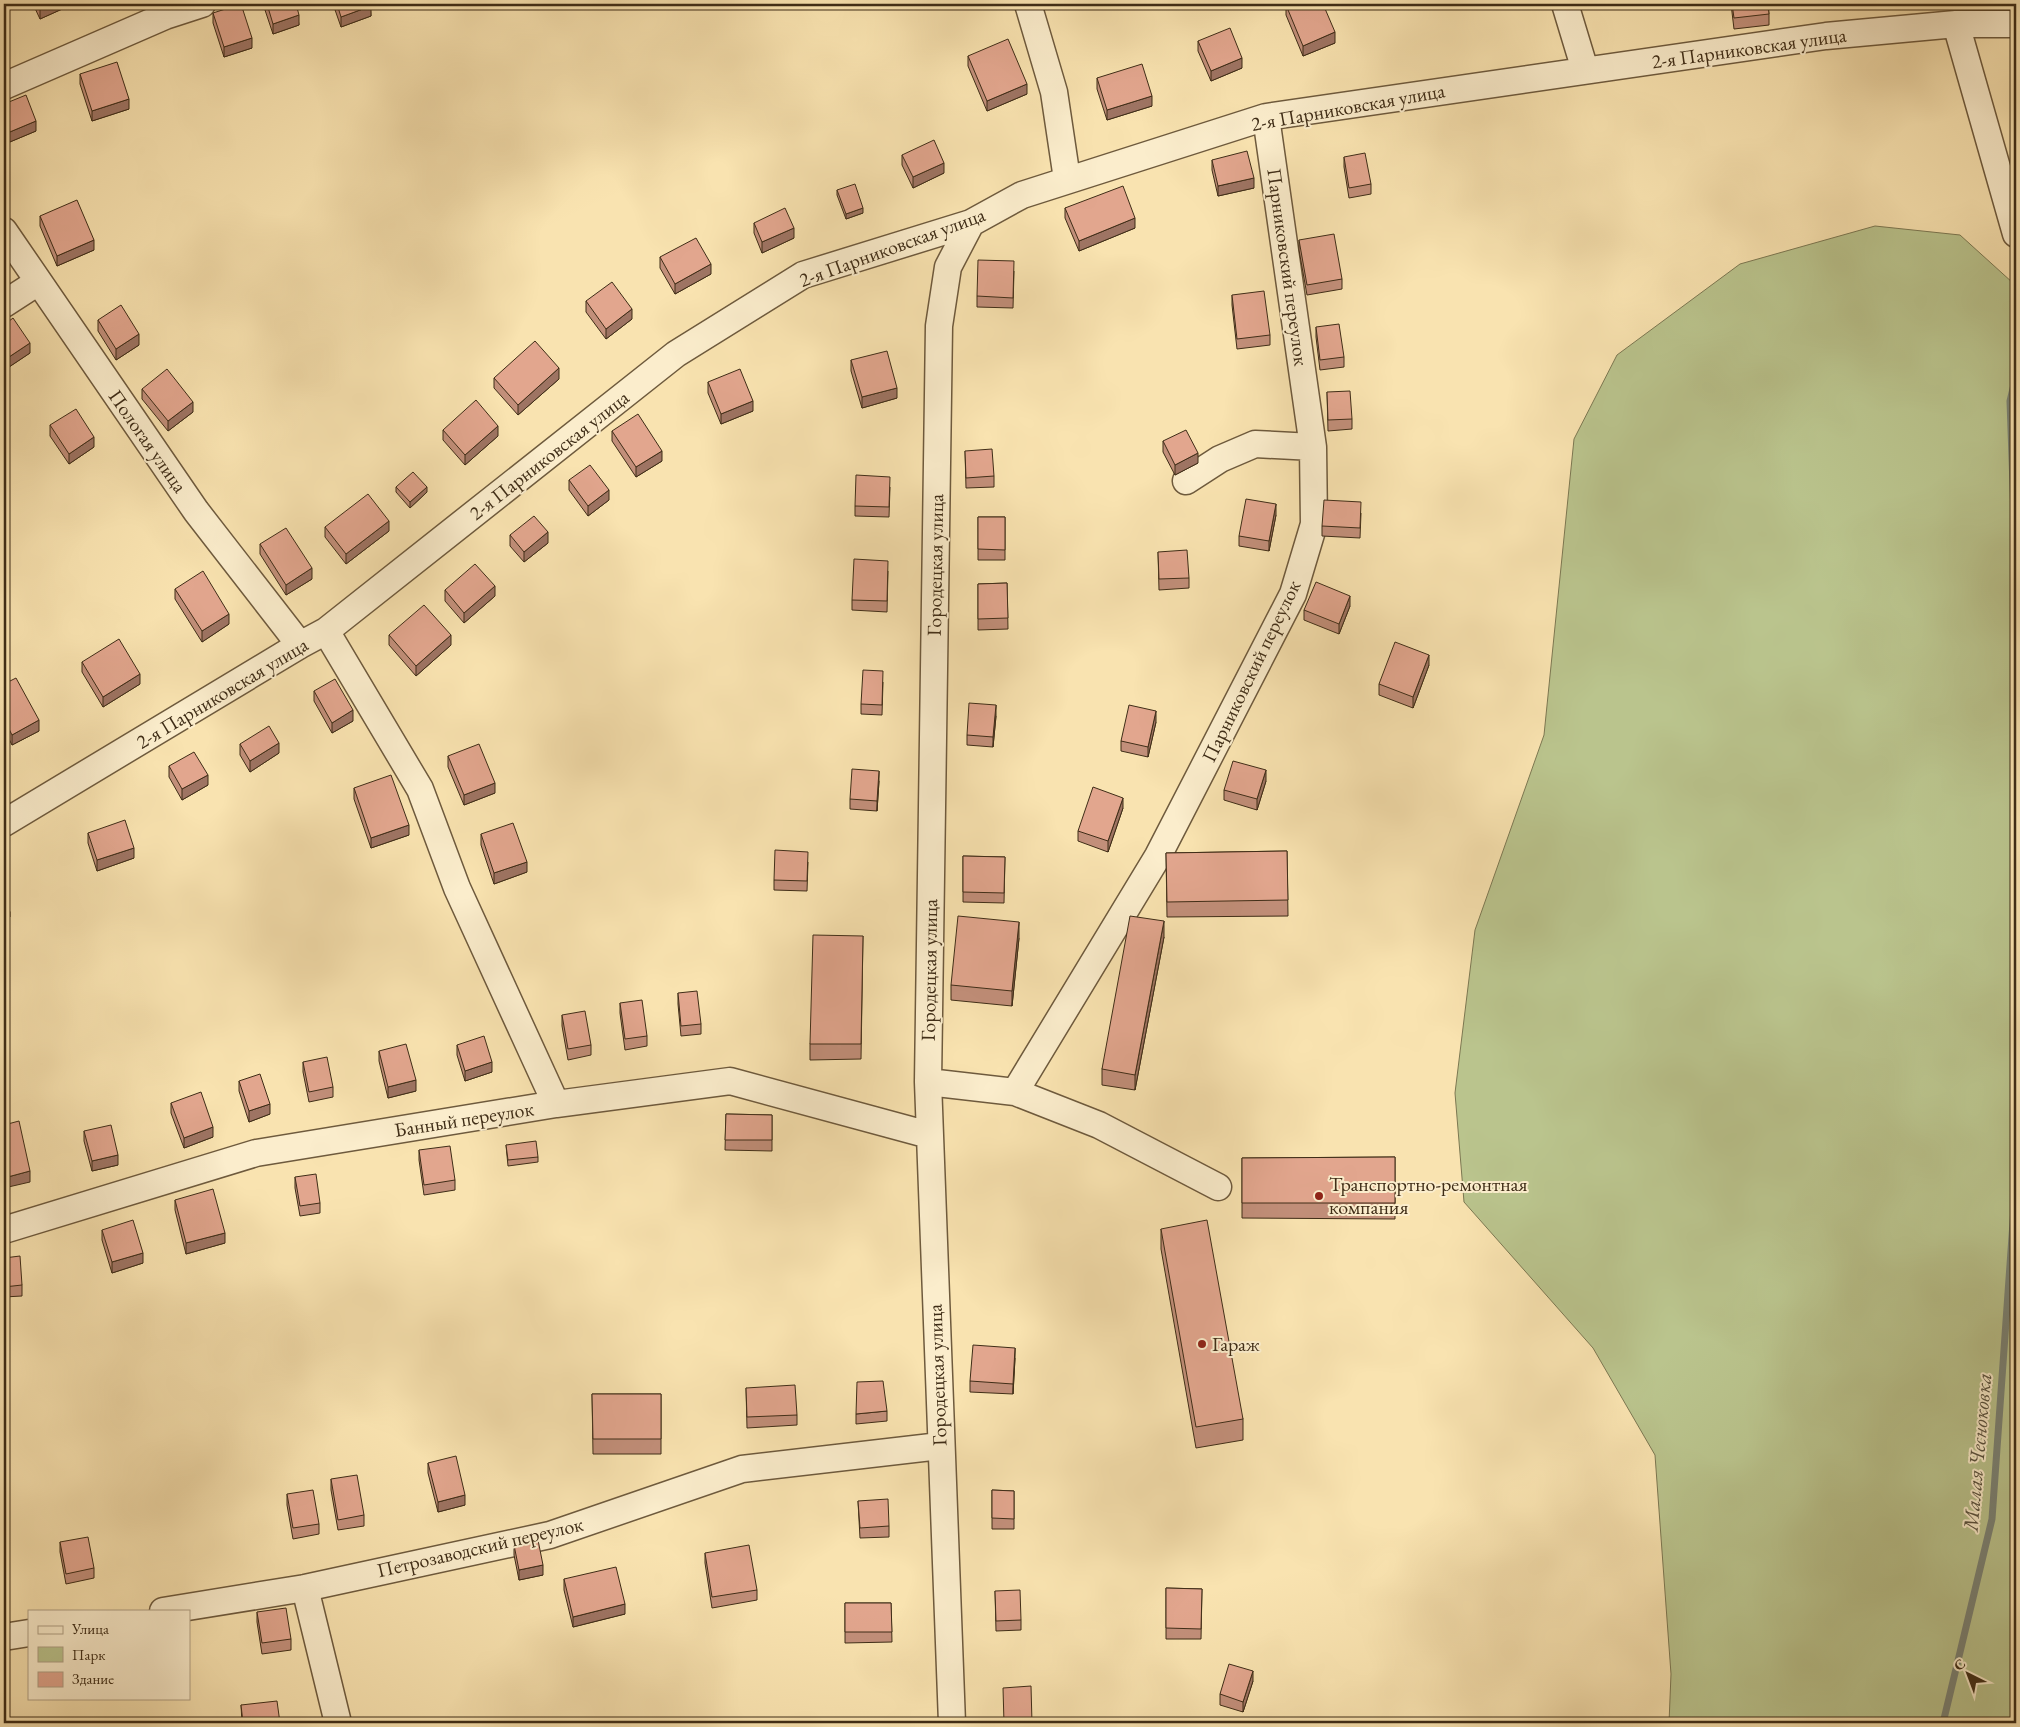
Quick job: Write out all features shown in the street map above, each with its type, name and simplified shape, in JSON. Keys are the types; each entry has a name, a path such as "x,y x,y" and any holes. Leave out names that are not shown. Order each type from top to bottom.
{"street":[{"path":"4,86 163,10 202,4"},
{"path":"1028,4 1054,92 1067,179"},
{"path":"1566,4 1585,70"},
{"path":"1956,24 2016,234"},
{"name":"2-я Парниковская улица","path":"4,823 300,645 326,632 684,350 803,275 971,223 1022,195 1067,179 1266,118 1826,36 1956,24 2016,24"},
{"name":"Парниковский переулок","path":"1015,1092 1158,856 1293,594 1314,524 1313,447 1266,118"},
{"name":"Городецкая улица","path":"952,1723 928,1135 928,1082 939,326 948,267 971,223"},
{"name":"Пологая улица","path":"4,231 196,512 300,645"},
{"path":"4,304 38,282"},
{"path":"1186,481 1220,459 1255,444 1313,447"},
{"path":"326,632 420,789 457,888 556,1104"},
{"name":"Банный переулок","path":"4,1230 256,1153 556,1104 730,1081 928,1135"},
{"path":"928,1082 1015,1092 1099,1125 1218,1186"},
{"name":"Петрозаводский переулок","path":"169,1610 305,1588 550,1534 742,1469 940,1446"},
{"path":"305,1588 338,1723"},
{"path":"4,1637 28,1632"}],"green space":[{"path":"1875,226 1960,235 2013,283 2016,290 2016,1723 1669,1723 1671,1674 1655,1455 1593,1348 1464,1202 1455,1093 1475,930 1544,735 1574,439 1617,355 1740,264"}],"building":[{"path":"38,4 51,4 40,8"},
{"path":"241,4 252,38 224,47 213,13"},
{"path":"267,4 296,4 299,15 273,24"},
{"path":"337,4 370,4 371,6 341,17"},
{"path":"1323,4 1335,32 1303,46 1286,5"},
{"path":"1732,4 1768,4 1769,14 1734,18"},
{"path":"1230,28 1242,58 1211,71 1198,41"},
{"path":"1008,39 1027,84 987,101 968,56"},
{"path":"117,62 129,99 92,111 80,74"},
{"path":"1142,64 1152,96 1107,110 1097,78"},
{"path":"26,95 36,121 5,134 4,104"},
{"path":"934,140 944,163 913,177 902,155"},
{"path":"1247,151 1254,178 1218,186 1212,160"},
{"path":"1365,153 1371,184 1349,188 1344,157"},
{"path":"855,184 863,208 846,214 837,190"},
{"path":"1123,186 1135,218 1079,241 1065,208"},
{"path":"77,200 94,240 57,256 40,216"},
{"path":"785,208 794,228 762,242 754,223"},
{"path":"1334,234 1342,279 1307,285 1299,240"},
{"path":"696,238 711,264 675,284 660,257"},
{"path":"978,260 1014,261 1013,298 977,296"},
{"path":"612,282 632,309 606,329 586,301"},
{"path":"1264,291 1270,335 1237,339 1232,295"},
{"path":"121,305 139,334 116,349 98,320"},
{"path":"13,318 30,343 6,359 4,355 4,325"},
{"path":"1339,324 1344,357 1320,360 1316,327"},
{"path":"535,341 559,368 518,405 494,378"},
{"path":"887,351 897,388 862,397 851,360"},
{"path":"167,369 193,402 168,421 142,389"},
{"path":"740,369 753,401 721,414 708,382"},
{"path":"1350,391 1352,419 1328,420 1327,392"},
{"path":"476,400 498,426 465,455 443,430"},
{"path":"76,409 94,437 69,454 50,425"},
{"path":"638,414 662,451 636,467 612,431"},
{"path":"1186,430 1198,453 1175,465 1163,441"},
{"path":"992,449 994,476 966,478 965,451"},
{"path":"590,465 609,490 588,506 569,480"},
{"path":"413,472 427,487 410,502 396,487"},
{"path":"856,475 890,477 889,507 855,506"},
{"path":"368,494 389,521 346,554 325,527"},
{"path":"1246,499 1276,504 1269,541 1239,536"},
{"path":"1324,500 1361,502 1360,528 1322,526"},
{"path":"534,516 548,532 524,552 510,535"},
{"path":"978,517 1005,517 1005,550 978,549"},
{"path":"286,528 312,568 286,585 260,544"},
{"path":"1187,550 1189,578 1159,579 1158,552"},
{"path":"854,559 888,561 887,601 852,600"},
{"path":"475,564 495,586 464,613 445,590"},
{"path":"203,571 229,614 202,631 175,589"},
{"path":"1316,582 1350,596 1339,624 1304,610"},
{"path":"1007,583 1008,618 978,619 978,584"},
{"path":"424,605 451,635 416,666 389,635"},
{"path":"119,639 140,674 103,697 82,662"},
{"path":"1395,642 1429,655 1413,697 1379,684"},
{"path":"863,670 883,671 882,705 861,704"},
{"path":"16,678 39,720 12,735 4,719 4,684"},
{"path":"335,679 353,710 332,723 314,691"},
{"path":"969,703 996,705 993,737 967,735"},
{"path":"1129,705 1156,711 1148,747 1121,741"},
{"path":"269,726 279,743 250,761 240,744"},
{"path":"479,744 495,783 464,795 448,756"},
{"path":"194,752 208,775 182,789 169,766"},
{"path":"1233,761 1266,770 1257,799 1224,790"},
{"path":"852,769 879,771 877,801 850,799"},
{"path":"391,775 409,825 371,838 354,788"},
{"path":"1093,787 1123,798 1108,841 1078,831"},
{"path":"125,820 134,848 97,860 88,833"},
{"path":"513,823 527,862 494,873 481,834"},
{"path":"775,850 808,852 807,881 774,880"},
{"path":"1287,851 1288,900 1167,902 1166,853"},
{"path":"963,856 1005,857 1004,893 963,892"},
{"path":"4,898 10,912 4,914"},
{"path":"958,916 1019,922 1012,991 951,985"},
{"path":"1130,916 1164,921 1135,1075 1102,1069"},
{"path":"813,935 863,936 861,1044 810,1044"},
{"path":"697,991 701,1024 681,1026 678,993"},
{"path":"642,1000 647,1036 625,1039 620,1003"},
{"path":"585,1011 591,1045 568,1049 562,1015"},
{"path":"484,1036 492,1062 465,1071 457,1045"},
{"path":"406,1044 416,1080 388,1087 379,1051"},
{"path":"327,1057 333,1087 309,1092 303,1062"},
{"path":"260,1074 270,1104 249,1111 239,1081"},
{"path":"201,1092 213,1127 184,1138 171,1103"},
{"path":"726,1114 772,1115 772,1140 725,1140"},
{"path":"19,1121 30,1171 4,1178 4,1125"},
{"path":"111,1125 118,1155 92,1161 84,1131"},
{"path":"536,1141 538,1157 508,1160 506,1145"},
{"path":"450,1146 455,1180 424,1185 419,1150"},
{"name":"Транспортно-ремонтная компания","path":"1395,1157 1395,1203 1242,1203 1242,1158"},
{"path":"316,1174 320,1203 300,1206 295,1177"},
{"path":"213,1189 225,1233 186,1243 175,1200"},
{"path":"133,1220 143,1253 112,1262 102,1230"},
{"name":"Гараж","path":"1207,1220 1243,1419 1196,1427 1161,1229"},
{"path":"20,1256 22,1285 4,1287 4,1258"},
{"path":"973,1345 1015,1348 1013,1384 970,1381"},
{"path":"883,1381 887,1411 856,1414 857,1382"},
{"path":"795,1385 797,1415 747,1417 746,1388"},
{"path":"592,1394 661,1394 661,1439 593,1439"},
{"path":"456,1456 465,1495 438,1502 428,1463"},
{"path":"357,1475 364,1515 338,1520 331,1479"},
{"path":"313,1490 319,1524 293,1528 287,1494"},
{"path":"992,1490 1014,1491 1014,1519 992,1518"},
{"path":"888,1499 889,1526 860,1528 858,1501"},
{"path":"88,1537 94,1568 66,1574 60,1542"},
{"path":"538,1540 543,1565 519,1570 514,1545"},
{"path":"749,1545 757,1590 712,1597 705,1553"},
{"path":"616,1567 625,1604 573,1617 564,1579"},
{"path":"1166,1588 1202,1589 1201,1629 1166,1628"},
{"path":"1020,1590 1021,1620 996,1621 995,1591"},
{"path":"845,1603 891,1603 892,1632 845,1632"},
{"path":"286,1608 291,1639 262,1643 257,1612"},
{"path":"1229,1664 1253,1671 1243,1702 1220,1694"},
{"path":"1031,1686 1032,1723 1004,1723 1003,1688"},
{"path":"277,1701 280,1723 243,1723 241,1705"},
{"path":"898,1722 898,1723 858,1723"}],"waterway":[{"name":"Малая Чесноковка","path":"2016,376 2010,401 2016,570"},
{"name":"Малая Чесноковка","path":"1943,1723 1992,1519 2016,1180"}],"place":[{"name":"Транспортно-ремонтная компания","path":"1319,1196"},
{"name":"Гараж","path":"1202,1344"}]}
